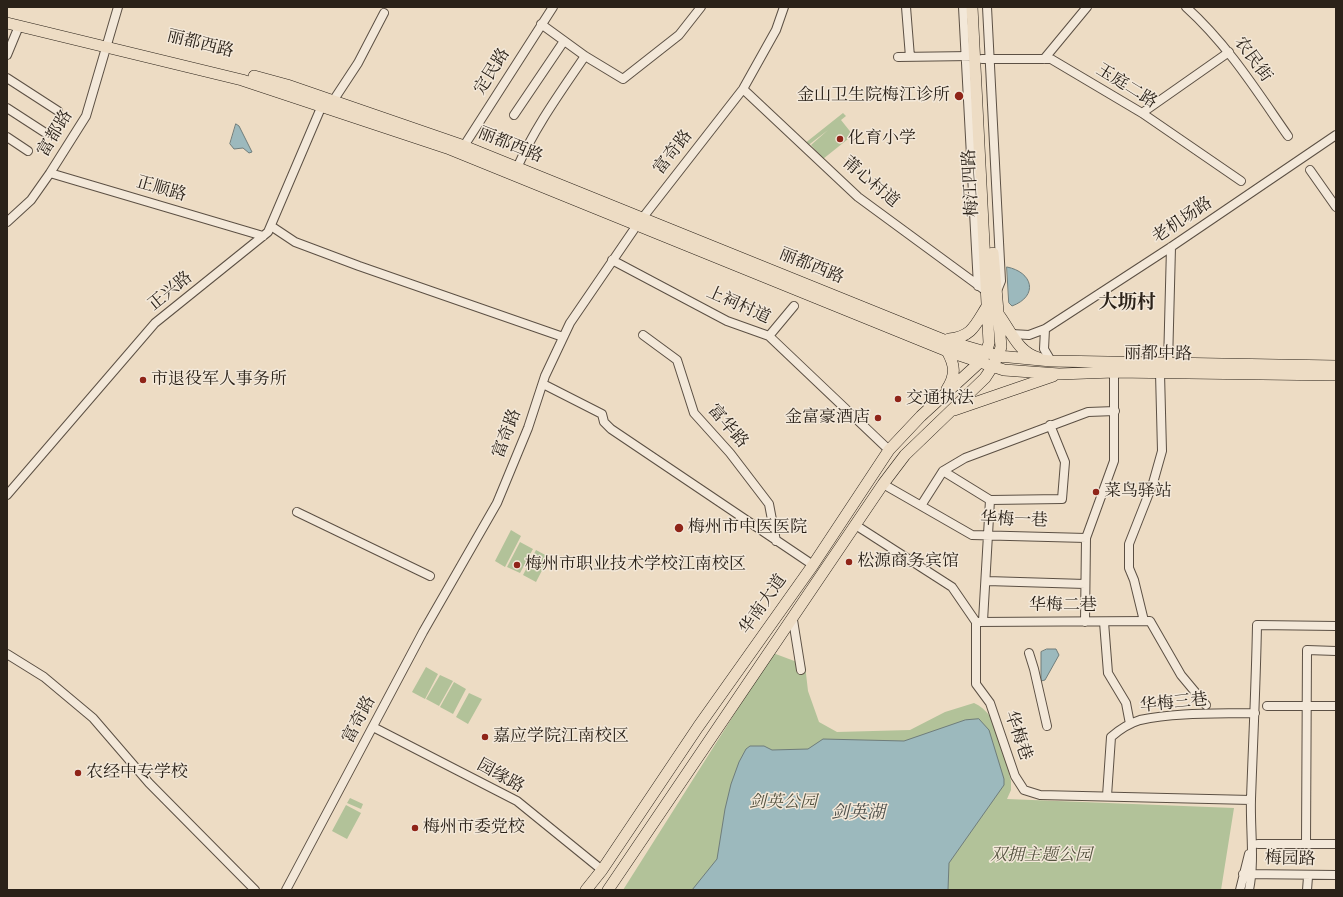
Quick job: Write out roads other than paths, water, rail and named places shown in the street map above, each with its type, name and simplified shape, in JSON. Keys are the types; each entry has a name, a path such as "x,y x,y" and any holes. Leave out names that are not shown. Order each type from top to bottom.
{"main road":[{"name":"梅江四路","path":"972,7 987,291 999,315 1001,347 999,356"},
{"name":"梅江四路","path":"979,7 982,57 987,291 986,308 989,342 983,358"},
{"name":"丽都西路","path":"7,16 327,102 462,150 518,168 640,222 944,340 983,358"},
{"name":"丽都西路","path":"7,23 107,43"},
{"name":"丽都西路","path":"462,150 640,222 947,351 983,358"},
{"path":"944,340 965,336 975,327 986,308"},
{"path":"999,315 1020,346 1027,353 1051,361"},
{"path":"943,396 950,384 955,367 947,351"},
{"name":"丽都中路","path":"983,358 999,356 1051,361 1336,366"},
{"name":"华南大道","path":"608,890 905,455 948,412 986,378 999,356"},
{"name":"丽都中路","path":"983,358 993,367 1004,370 1059,374 1114,372 1336,376"},
{"name":"华南大道","path":"586,890 602,870 698,727 813,565 889,450 983,358"},
{"path":"948,412 1059,374"},
{"path":"790,598 803,606"}],"street":[{"name":"富都路","path":"7,222 31,200 86,116 118,7"},
{"name":"定民路","path":"462,150 553,7"},
{"path":"541,24 585,56 623,79 679,35 701,7"},
{"name":"富奇路","path":"286,890 423,632 497,503 528,428 543,384 570,323 612,260 640,222 743,89 776,30 784,7"},
{"path":"906,7 910,57"},
{"path":"963,7 987,291"},
{"path":"986,7 1001,281 987,291"},
{"path":"1044,59 1086,7"},
{"name":"农民街","path":"1186,7 1208,27 1230,52 1288,136"},
{"name":"正兴路","path":"7,495 155,323 268,232 327,102 358,63 384,13"},
{"path":"7,55 19,26"},
{"path":"514,115 564,41"},
{"path":"1142,113 1230,52"},
{"path":"518,168 529,140 585,56"},
{"name":"玉庭二路","path":"898,57 1051,59 1142,113 1240,181"},
{"path":"7,78 58,112"},
{"name":"莆心村道","path":"743,89 858,197 987,291"},
{"path":"7,108 44,132"},
{"name":"老机场路","path":"1012,334 1029,335 1045,329 1171,247 1336,135"},
{"path":"7,137 28,151"},
{"path":"1310,170 1336,207"},
{"name":"正顺路","path":"50,173 263,236"},
{"path":"271,226 295,242 359,266 563,337"},
{"path":"1168,364 1171,247"},
{"name":"上祠村道","path":"612,260 727,321 769,336 889,450"},
{"path":"769,336 794,306"},
{"path":"1045,329 1044,349 1051,361"},
{"name":"富华路","path":"643,335 677,360 694,413 730,453 769,504 777,546"},
{"path":"1084,622 1086,538 1114,461 1114,372"},
{"path":"1160,373 1162,451 1153,483 1130,544 1129,568 1147,621 1181,675 1206,705"},
{"path":"543,384 602,414 604,422 611,429 813,565"},
{"path":"922,504 943,471 965,458 1088,412 1115,411"},
{"path":"943,471 990,500 1062,499 1065,462 1050,425"},
{"name":"华梅一巷","path":"884,484 972,535 1086,538"},
{"path":"980,622 987,581 990,500"},
{"path":"297,512 430,576"},
{"path":"856,526 952,587 980,622"},
{"path":"987,581 1085,584"},
{"path":"793,620 801,670"},
{"name":"华梅二巷","path":"980,622 1147,621"},
{"name":"华梅巷","path":"980,622 976,684 990,704 1016,776 1024,790 1040,795 1251,800"},
{"path":"1104,622 1108,673 1126,702 1130,724"},
{"path":"1249,890 1255,845 1251,800 1257,625 1336,626"},
{"path":"1306,843 1307,650 1336,651"},
{"path":"1029,653 1047,726"},
{"path":"7,654 44,677 92,718 149,783 255,890"},
{"path":"1267,706 1336,706"},
{"name":"华梅三巷","path":"1107,796 1111,737 1130,724 1140,720 1172,716 1255,714"},
{"name":"园缘路","path":"373,727 516,801 602,870"},
{"path":"1255,845 1306,843 1336,844"},
{"path":"1240,890 1243,874 1255,845"},
{"name":"梅园路","path":"1243,874 1336,875"},
{"path":"1307,890 1308,877"}],"water":[{"path":"236,124 239,126 252,152 249,153 243,148 234,149 230,144"},
{"path":"1007,267 1023,274 1029,285 1029,291 1026,296 1021,302 1012,306 1009,303"},
{"path":"1047,649 1056,649 1059,655 1045,680 1041,681 1041,652"},
{"name":"剑英湖","path":"979,719 989,730 1004,779 1004,785 949,863 948,890 692,890 717,859 725,809 731,784 739,762 746,749 750,746 764,746 772,750 808,749 823,739 904,741 965,720"}],"place":[{"name":"金山卫生院梅江诊所","path":"959,96"},
{"name":"化育小学","path":"840,139"},
{"name":"市退役军人事务所","path":"143,380"},
{"name":"交通执法","path":"898,399"},
{"name":"金富豪酒店","path":"878,418"},
{"name":"菜鸟驿站","path":"1096,492"},
{"name":"梅州市中医医院","path":"679,528"},
{"name":"松源商务宾馆","path":"849,562"},
{"name":"梅州市职业技术学校江南校区","path":"517,565"},
{"name":"嘉应学院江南校区","path":"485,737"},
{"name":"农经中专学校","path":"78,773"},
{"name":"梅州市委党校","path":"415,828"}],"district":[{"name":"大坜村","path":"1127,304"}],"park label":[{"name":"剑英公园","path":"783,803"},
{"name":"双拥主题公园","path":"1041,856"}]}
